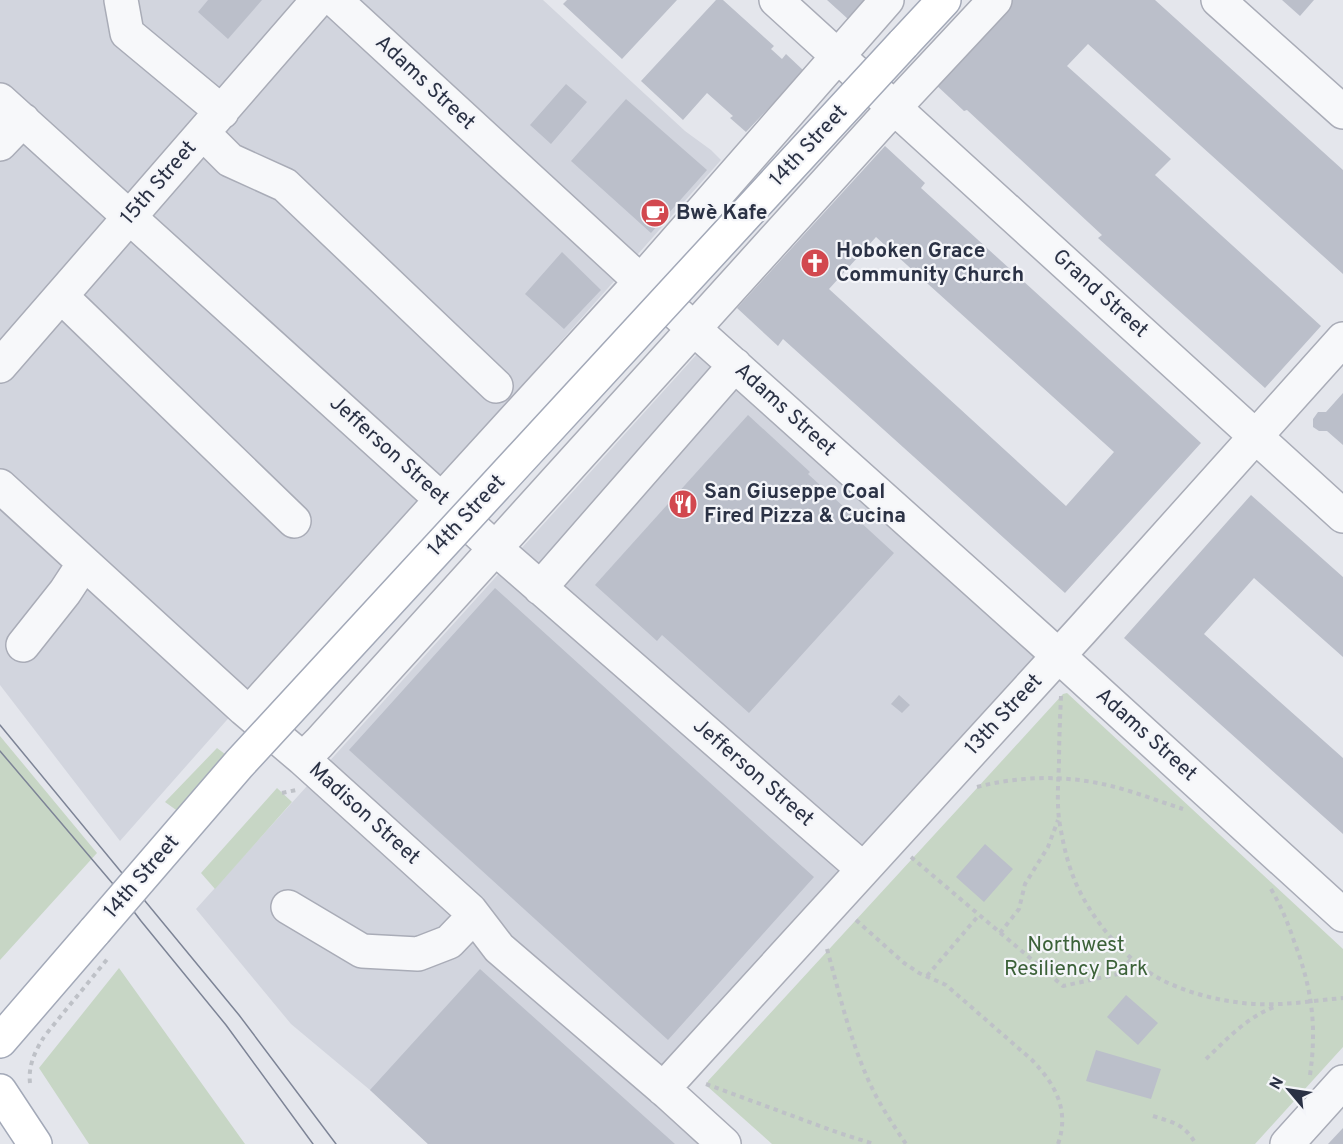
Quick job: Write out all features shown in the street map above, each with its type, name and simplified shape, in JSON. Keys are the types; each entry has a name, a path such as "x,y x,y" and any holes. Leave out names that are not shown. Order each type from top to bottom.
{"main road":[{"name":"14th Street","path":"0,1041 35,1023 239,764 944,0"},
{"path":"0,1091 35,1144"}],"street":[{"path":"122,0 127,33 213,122 230,160 285,185 496,386"},
{"name":"15th Street","path":"0,366 318,0"},
{"name":"Adams Street","path":"335,0 735,365 1060,671 1343,915"},
{"name":"Grand Street","path":"776,0 828,64 895,107 1343,516"},
{"name":"14th Street","path":"246,711 887,0"},
{"name":"14th Street","path":"303,759 895,107 995,0"},
{"path":"1218,0 1343,112"},
{"path":"0,144 11,110"},
{"name":"Jefferson Street","path":"11,110 495,548 863,869"},
{"path":"61,296 294,521"},
{"name":"13th Street","path":"663,1089 863,869 1060,671 1255,436 1343,339"},
{"path":"540,588 735,365"},
{"name":"Madison Street","path":"0,486 246,711 303,759 470,910 500,948 724,1144"},
{"path":"23,645 84,563"},
{"path":"288,907 362,951 418,954 449,942 474,916"},
{"path":"1287,1144 1343,1082"}],"path":[{"path":"1060,671 1057,802 1059,818 1066,854 1074,878 1104,929 1142,967 1164,981 1211,998 1279,1005 1343,998"},
{"path":"976,788 1019,779 1080,780 1143,795 1192,812"},
{"path":"1000,933 1019,909 1025,884 1048,847 1059,818"},
{"path":"908,855 1063,986 1118,974 1132,958"},
{"path":"1270,887 1286,919 1309,985 1313,1019 1313,1050 1308,1083"},
{"path":"927,976 979,915"},
{"path":"852,916 904,963 946,985 1032,1060 1059,1099 1062,1113 1058,1144"},
{"path":"826,944 853,1040 867,1077 887,1116 906,1144"},
{"path":"1206,1059 1252,1017 1279,1005"},
{"path":"31,1064 36,1050 35,1023"},
{"path":"702,1083 874,1144"},
{"path":"1153,1116 1181,1126 1196,1144"}],"shaded area":[{"path":"0,0 543,0 685,131 721,160 120,841 0,685"},
{"path":"697,354 1058,656 658,1105 700,1144 428,1144 370,1090 291,1024 196,909"}],"green space":[{"name":"Northwest Resiliency Park","path":"1067,693 1343,949 1343,1047 1255,1144 772,1144 707,1086 708,1081 1063,694"},
{"path":"0,736 97,853 0,960"},
{"path":"217,748 234,761 186,817 165,802"},
{"path":"277,788 292,802 215,889 201,873"},
{"path":"119,968 245,1144 89,1144 39,1068"}],"building":[{"path":"208,0 262,0 228,39 198,12"},
{"path":"567,0 677,0 622,59 563,4"},
{"path":"716,0 723,0 774,46 771,49 782,59 786,54 804,71 746,132 730,118 733,116 707,93 683,120 641,81"},
{"path":"827,0 867,0 848,19"},
{"path":"1010,0 1155,0 1343,170 1343,274 1088,44 1067,66 1171,159 1155,175 1321,326 1265,388 1098,238 1102,235 967,110 964,111 934,83"},
{"path":"1282,0 1314,0 1300,16"},
{"path":"566,84 587,102 551,144 530,125"},
{"path":"626,99 707,170 651,233 571,161"},
{"path":"885,146 925,183 921,188 1201,443 1065,593 783,339 778,346 737,308","holes":["876,237 1114,452 1066,506 829,289"]},
{"path":"562,252 601,290 564,329 525,294"},
{"path":"1343,393 1343,445 1327,431 1319,431 1313,427 1313,419 1318,412 1326,412"},
{"path":"748,415 894,553 749,713 662,635 657,641 595,585"},
{"path":"1251,495 1343,577 1343,657 1254,578 1204,634 1343,758 1343,834 1124,638"},
{"path":"495,588 814,877 668,1040 349,750"},
{"path":"899,695 910,705 902,713 891,704"},
{"path":"985,844 1013,869 984,902 956,877"},
{"path":"480,969 675,1144 428,1144 370,1090"},
{"path":"1126,995 1158,1023 1138,1045 1107,1017"},
{"path":"1096,1050 1161,1069 1151,1099 1086,1081"},
{"path":"1343,1128 1343,1144 1328,1144"}],"tram line":[{"path":"0,725 239,1015 336,1144"},
{"path":"0,751 113,884 226,1025 313,1144"}],"place":[{"name":"Bwè Kafe","path":"655,213"},
{"name":"Hoboken Grace Community Church","path":"815,263"},
{"name":"San Giuseppe Coal Fired Pizza & Cucina","path":"683,504"}]}
